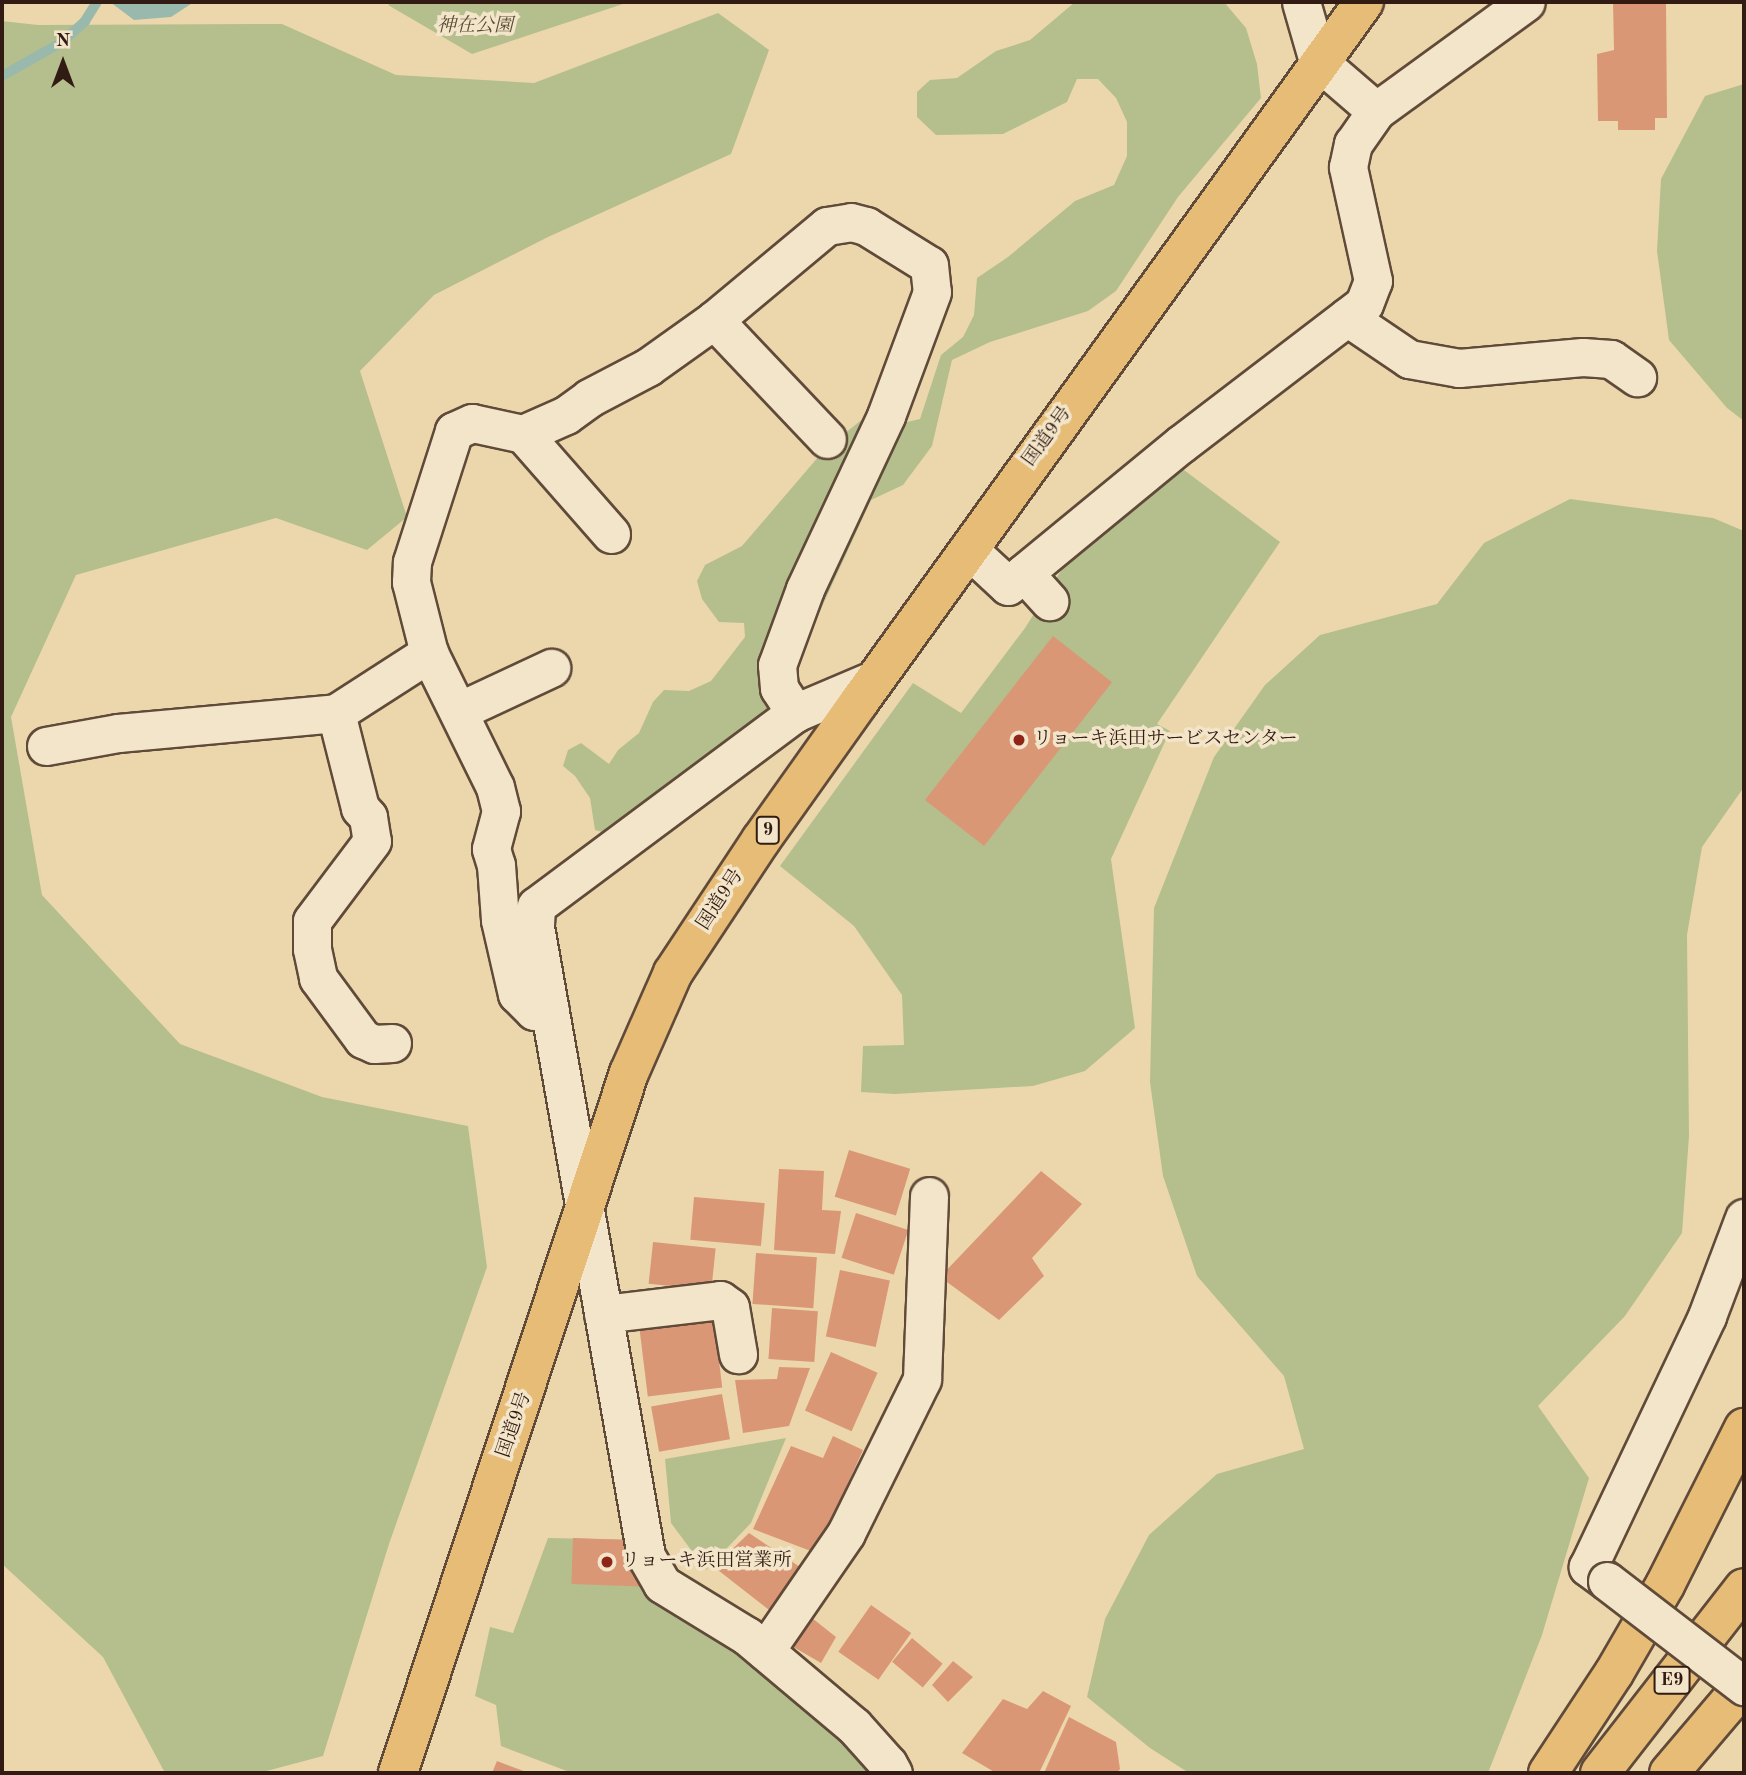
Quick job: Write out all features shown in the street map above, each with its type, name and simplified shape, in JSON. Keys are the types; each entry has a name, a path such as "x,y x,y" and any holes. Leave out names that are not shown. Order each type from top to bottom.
{"highway":[{"name":"国道9号","path":"398,1773 629,1073 673,972 761,840 875,679 1318,61 1364,2"},
{"path":"1710,1493 1744,1400"},
{"path":"1548,1773 1614,1673 1665,1586 1744,1428"},
{"name":"E9","path":"1600,1773 1744,1588"},
{"path":"1669,1773 1744,1686"}],"street":[{"path":"1301,2 1318,61 1377,111"},
{"path":"968,549 1008,586 1181,444 1364,304 1373,281 1348,167 1353,144 1377,111 1526,2"},
{"path":"550,1011 534,1011 517,993 500,920 496,865 492,849 501,811 486,763 429,653 411,582 412,562 454,431 472,423 523,434 566,415 589,398 648,367 714,320 827,226 851,222 866,226 929,265 933,279 932,292 886,416 806,589 777,665 779,688 795,713"},
{"path":"1347,317 1409,359 1459,368 1583,357 1611,359 1637,377"},
{"path":"714,320 827,439"},
{"path":"523,434 611,534"},
{"path":"1024,573 1049,601"},
{"path":"46,746 118,733 336,713 429,653"},
{"path":"459,711 551,668"},
{"path":"875,679 795,713 536,906 535,927 646,1556 662,1584 747,1636 854,1726 888,1764 892,1773"},
{"path":"336,713 360,808 369,817 372,841 312,921 312,949 318,978 363,1039 374,1044 393,1043"},
{"path":"765,1651 846,1533 922,1379 929,1196"},
{"path":"1744,1218 1707,1316 1588,1567 1744,1686"},
{"path":"603,1314 720,1300 730,1307 738,1354"}],"green space":[{"name":"神在公園","path":"392,2 629,2 472,54 388,5"},
{"path":"1075,2 1224,2 1246,28 1257,64 1261,98 1178,197 1116,291 1088,311 990,342 952,360 932,446 903,485 871,500 792,672 784,710 613,835 595,830 590,798 575,776 563,766 568,750 581,743 609,764 618,750 639,733 653,702 664,690 689,691 711,681 745,637 744,623 719,622 702,599 697,581 705,565 742,546 825,449 864,418 898,424 920,419 941,355 963,337 974,315 977,278 1008,257 1075,201 1114,185 1127,156 1127,122 1116,98 1098,79 1077,79 1067,102 1003,134 936,135 917,117 917,92 930,80 957,78 996,51 1030,40"},
{"path":"718,13 769,50 731,154 548,237 434,295 360,371 407,517 367,550 276,518 76,575 11,717 42,895 180,1044 322,1097 468,1126 487,1267 389,1544 323,1756 259,1773 165,1773 103,1657 2,1564 2,21 38,25 282,24 396,75 534,83"},
{"path":"1744,84 1744,421 1727,408 1669,340 1657,251 1661,179 1705,96"},
{"path":"1180,467 1280,542 1157,724 1170,731 1111,859 1135,1028 1085,1071 1033,1086 895,1094 861,1092 863,1046 904,1045 902,995 854,926 780,866 913,683 961,713 1025,628 1064,566"},
{"path":"1570,499 1713,518 1744,531 1744,787 1702,847 1687,935 1689,1136 1682,1233 1625,1316 1538,1406 1589,1478 1542,1635 1488,1773 1189,1773 1150,1748 1087,1697 1105,1619 1149,1535 1217,1474 1304,1449 1284,1376 1197,1276 1163,1176 1150,1082 1154,908 1214,757 1265,685 1320,635 1437,604 1484,543"},
{"path":"786,1438 751,1523 706,1570 671,1523 665,1459"},
{"path":"548,1538 643,1540 656,1584 890,1773 572,1773 501,1746 496,1705 475,1696 490,1627 513,1633"}],"shaded area":[{"path":"110,2 194,2 171,17 134,20"}],"building":[{"path":"1613,2 1666,2 1667,118 1655,118 1655,130 1618,130 1618,121 1598,121 1597,54 1614,50"},
{"name":"リョーキ浜田サービスセンター","path":"1053,636 1112,682 984,846 925,800"},
{"path":"849,1150 910,1169 896,1216 835,1197"},
{"path":"779,1169 824,1171 822,1210 841,1211 835,1254 774,1250"},
{"path":"1041,1171 1082,1204 1032,1258 1044,1276 999,1320 940,1277"},
{"path":"694,1197 765,1203 761,1246 690,1240"},
{"path":"856,1213 908,1230 894,1275 841,1258"},
{"path":"653,1242 716,1249 711,1290 649,1284"},
{"path":"756,1253 817,1257 813,1308 752,1304"},
{"path":"840,1270 890,1281 876,1347 826,1337"},
{"path":"772,1308 818,1311 814,1362 768,1359"},
{"path":"713,1312 722,1387 648,1397 639,1321"},
{"path":"831,1352 878,1373 852,1431 805,1410"},
{"path":"779,1367 810,1368 789,1426 743,1433 735,1380 777,1379"},
{"path":"722,1394 730,1439 659,1452 651,1407"},
{"path":"833,1436 863,1450 816,1553 753,1529 791,1446 823,1458"},
{"path":"749,1533 803,1569 773,1613 714,1567"},
{"name":"リョーキ浜田営業所","path":"573,1538 643,1540 641,1586 571,1584"},
{"path":"871,1605 911,1633 878,1680 838,1652"},
{"path":"812,1618 836,1637 821,1663 790,1645"},
{"path":"912,1638 943,1664 923,1687 892,1662"},
{"path":"953,1661 973,1677 948,1702 932,1685"},
{"path":"1043,1691 1071,1706 1039,1773 996,1773 962,1753 1003,1699 1027,1709"},
{"path":"1069,1717 1116,1742 1120,1769 1117,1773 1044,1773"},
{"path":"497,1761 529,1773 492,1773"}],"waterway":[{"path":"2,76 62,42 85,21 97,2"}],"place":[{"name":"リョーキ浜田サービスセンター","path":"1019,740"},
{"name":"リョーキ浜田営業所","path":"607,1562"}]}
